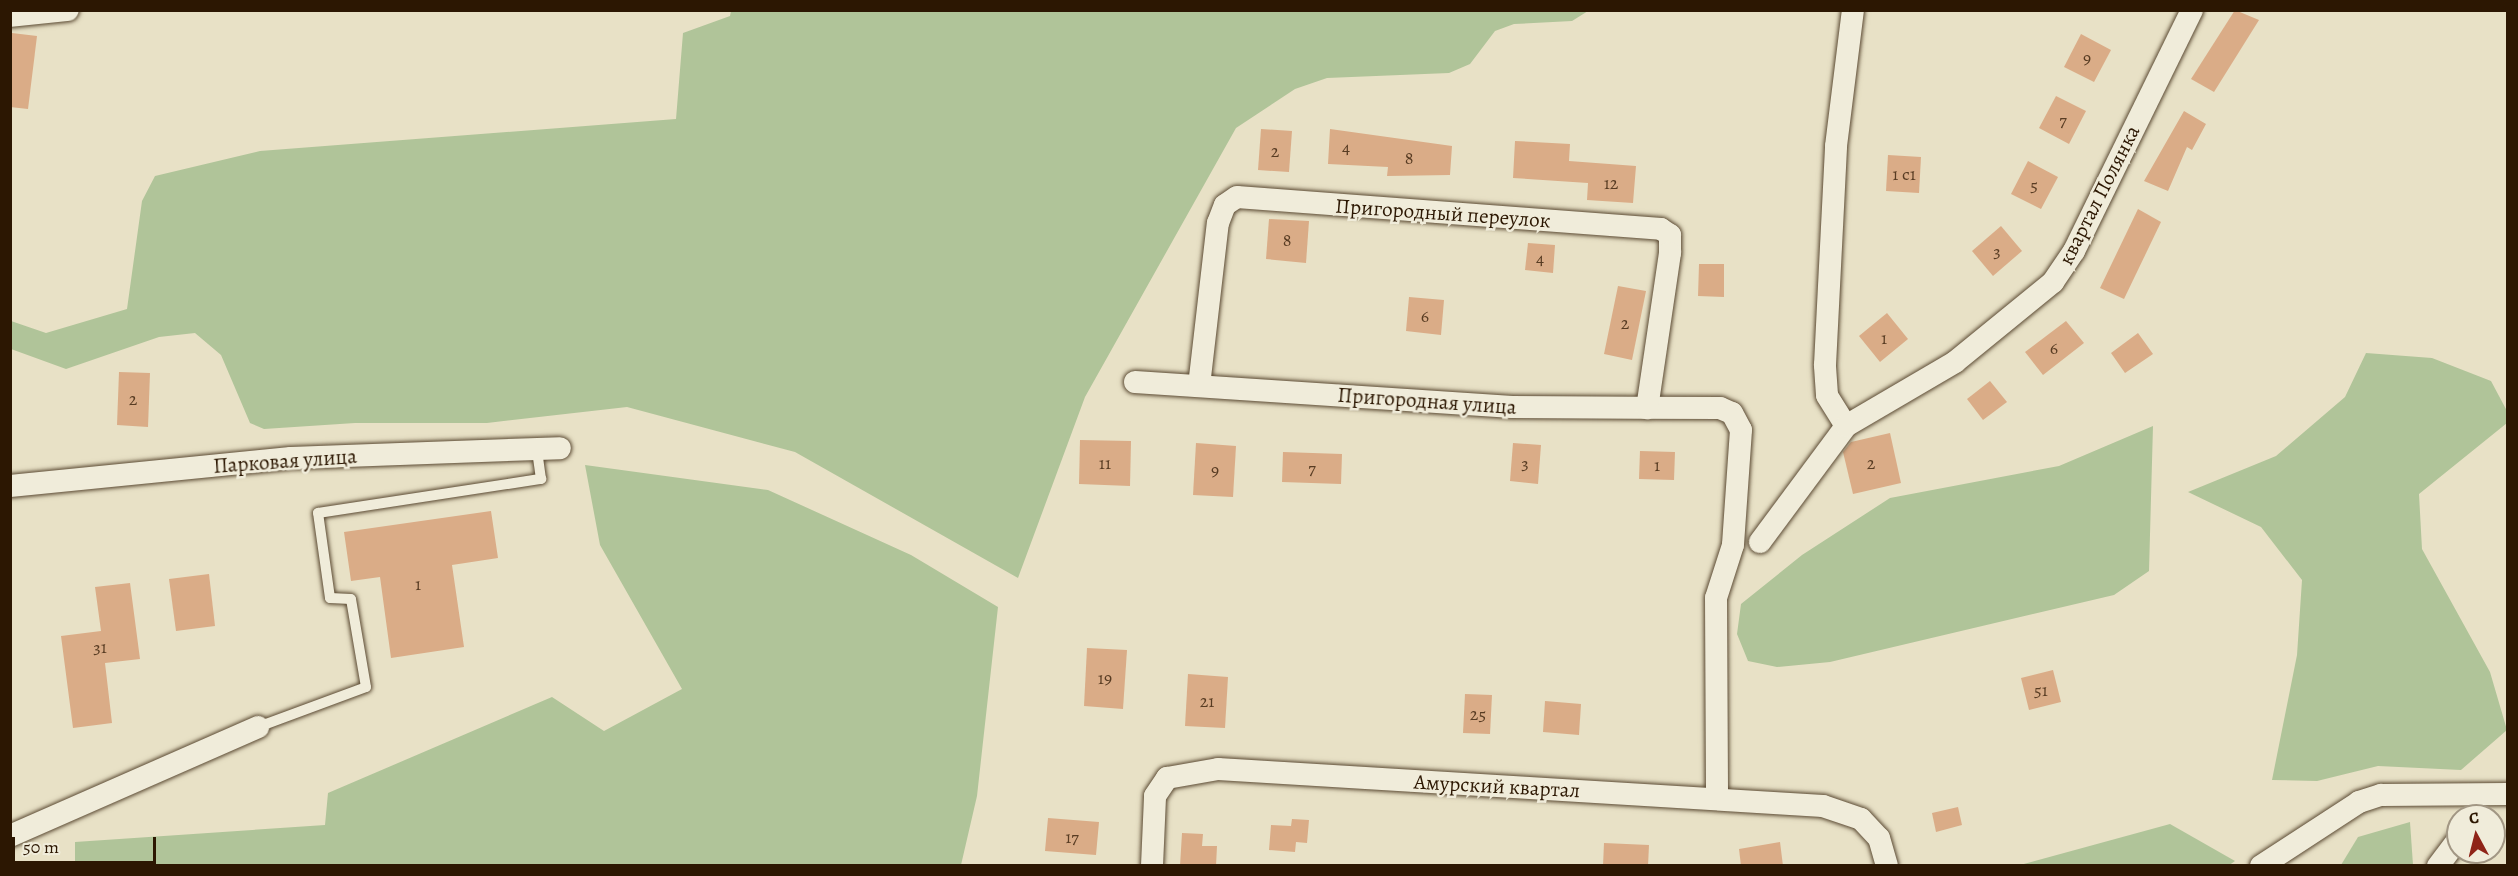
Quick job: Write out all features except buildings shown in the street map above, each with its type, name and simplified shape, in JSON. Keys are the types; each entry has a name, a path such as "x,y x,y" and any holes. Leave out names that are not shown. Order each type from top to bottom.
{"street":[{"path":"10,16 68,10"},
{"path":"1846,426 1827,394 1825,365 1836,146 1853,10"},
{"name":"квартал Полянка","path":"1760,542 1846,426 1955,362 2053,282 2074,251 2192,10"},
{"name":"Пригородный переулок","path":"1200,386 1218,223 1226,205 1237,197 1661,229 1670,235 1670,253 1647,408"},
{"name":"Пригородная улица","path":"1135,382 1512,406 1720,408 1732,413 1741,430 1733,545 1716,598 1717,799"},
{"name":"Парковая улица","path":"10,486 291,458 560,448"},
{"path":"10,836 258,727"},
{"name":"Амурский квартал","path":"1152,866 1155,796 1167,778 1187,771 1218,769 1717,799 1846,811 1862,819 1879,838 1887,866"},
{"path":"2261,866 2359,802 2381,795 2498,796"}],"lane":[{"path":"258,727 366,687 351,599 330,598 318,513 541,479 537,448"}],"green space":[{"path":"731,10 1588,11 1572,21 1514,24 1495,31 1470,64 1449,73 1327,78 1295,89 1236,128 1085,397 1018,578 795,452 627,407 487,423 355,423 264,429 250,423 221,355 195,333 159,337 66,369 11,349 11,321 46,333 127,309 142,201 155,176 260,151 676,119 683,33 730,16"},
{"path":"2366,353 2432,358 2491,381 2507,411 2507,423 2419,494 2422,549 2490,672 2507,730 2461,770 2378,766 2317,781 2272,780 2297,655 2302,580 2261,527 2188,492 2276,456 2345,397"},
{"path":"2153,426 2149,571 2114,595 1830,662 1777,667 1748,661 1737,634 1741,604 1802,555 1890,498 2059,466"},
{"path":"585,465 768,490 911,555 998,607 977,796 961,865 75,865 75,842 325,825 328,793 552,697 604,731 682,689 600,545"},
{"path":"2410,822 2413,865 2341,865 2358,837"},
{"path":"2170,824 2235,861 2228,866 2020,865"}]}
